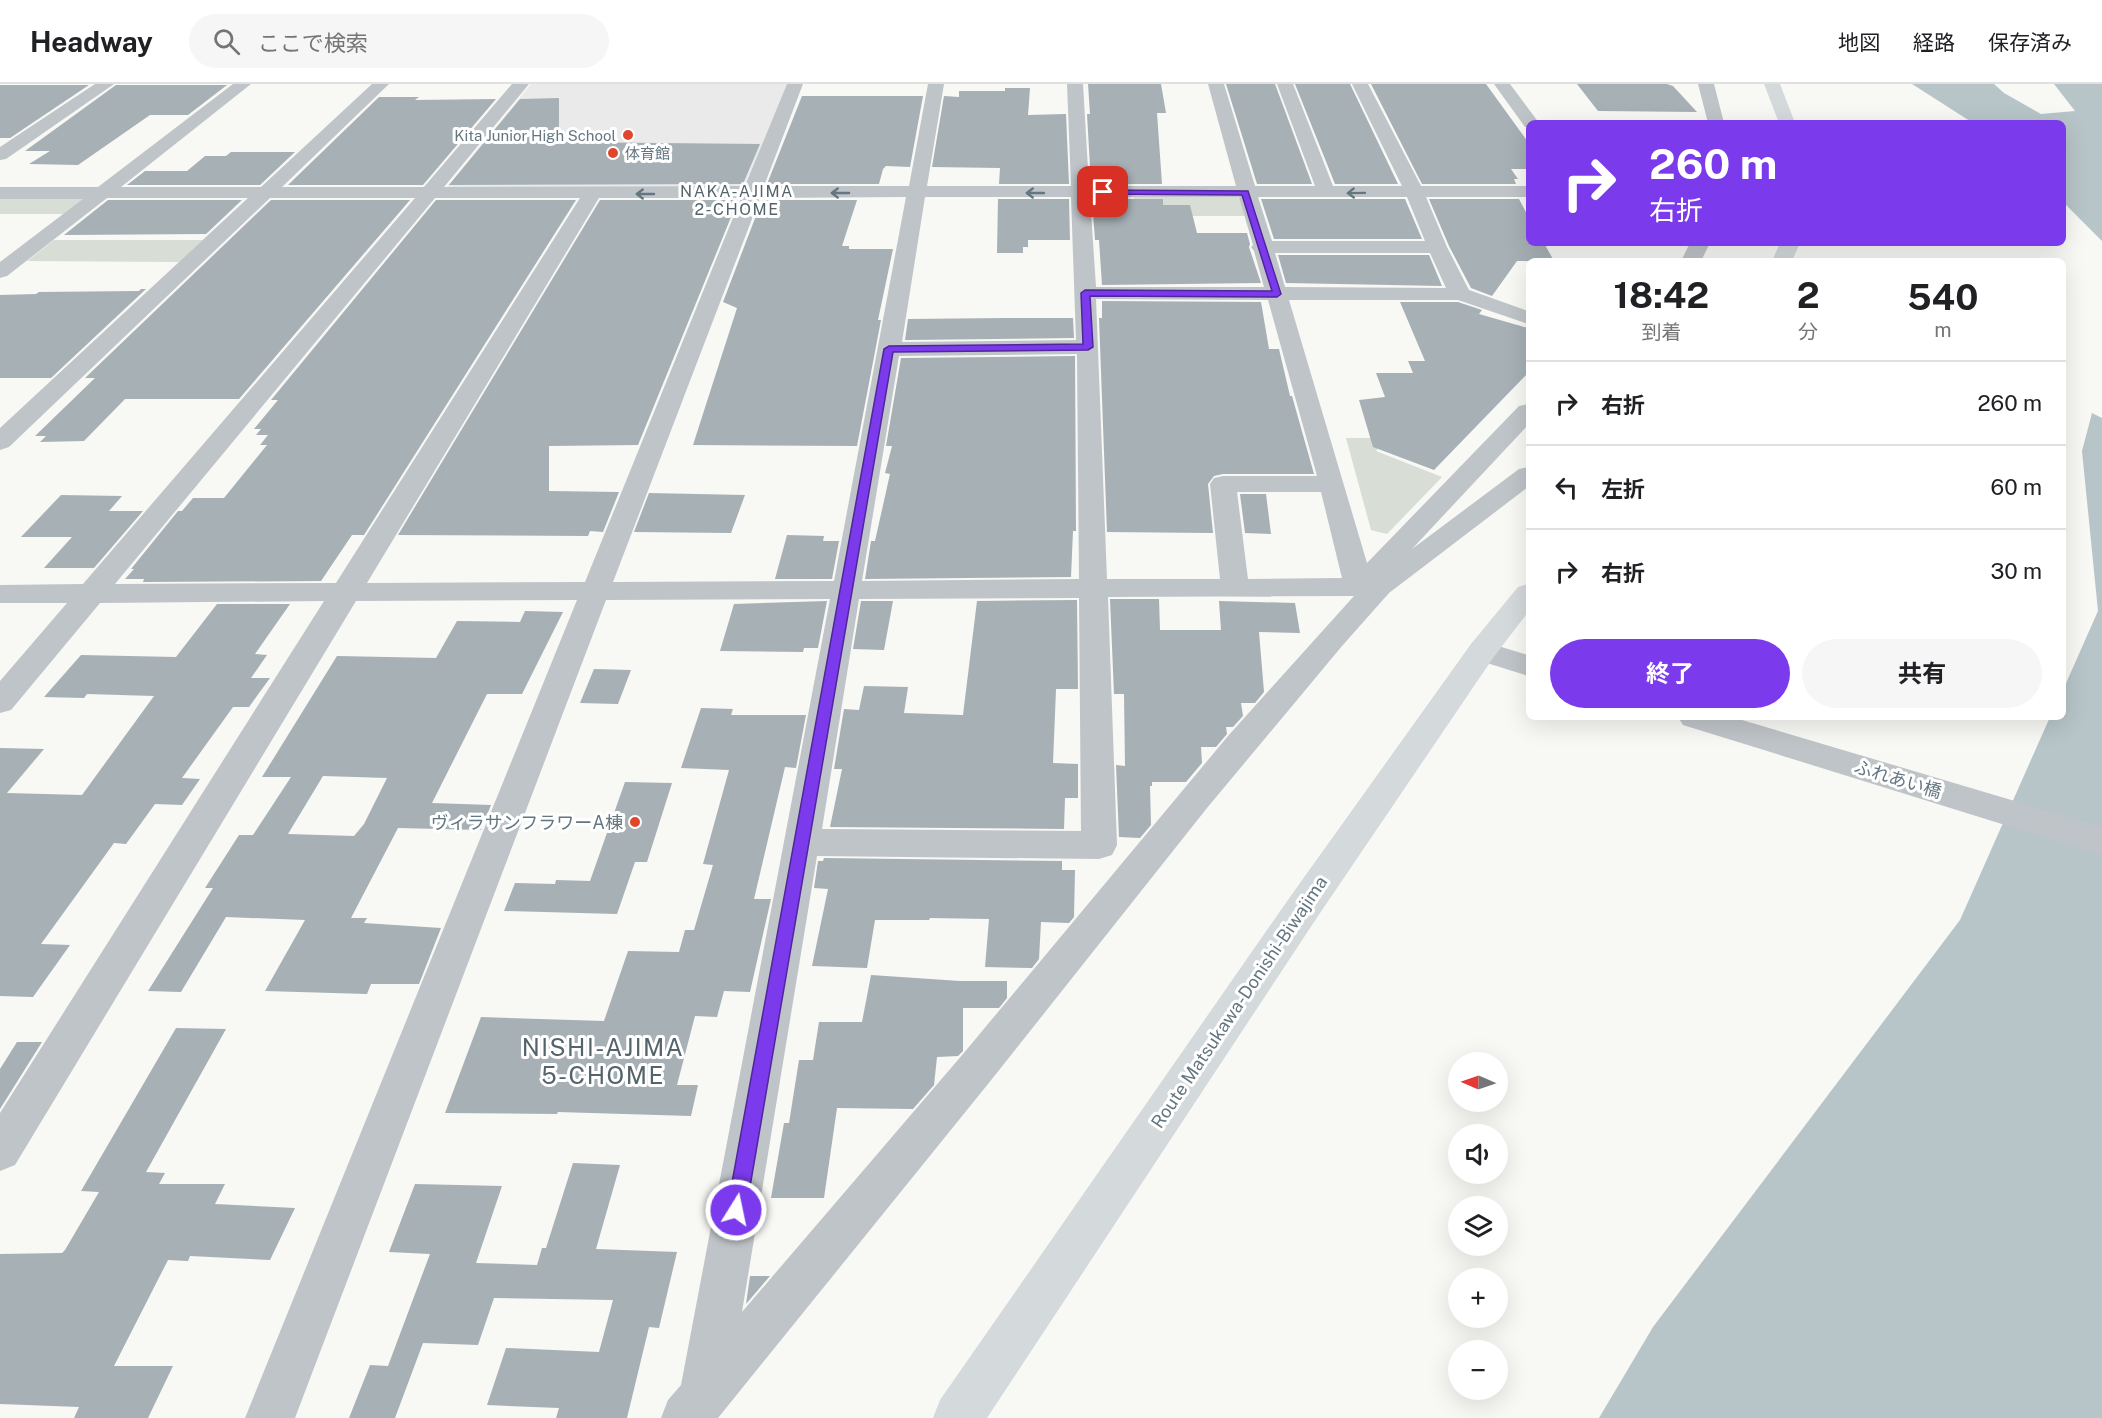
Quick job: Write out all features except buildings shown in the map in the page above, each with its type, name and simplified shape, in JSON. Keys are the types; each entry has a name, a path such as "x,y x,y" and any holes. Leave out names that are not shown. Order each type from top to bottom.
{"main road":[{"path":"1772,84 1786,120"},
{"name":"Route Matsukawa-Donishi-Biwajima","path":"958,1418 1302,908 1482,651 1526,596"}],"street":[{"path":"0,154 106,84"},
{"path":"0,272 243,84"},
{"path":"0,442 381,84"},
{"path":"0,702 521,84"},
{"path":"270,1418 795,84"},
{"path":"695,1406 801,842 936,84"},
{"path":"801,842 1099,845 1088,347 1075,84"},
{"path":"1216,84 1245,192 1332,484 1369,587"},
{"path":"1286,84 1328,193"},
{"path":"1360,84 1415,192 1437,247 1460,294"},
{"path":"1502,84 1528,120"},
{"path":"1706,84 1715,120"},
{"path":"0,193 1526,191"},
{"path":"0,1151 592,194"},
{"path":"1262,247 1437,247"},
{"path":"1085,293 1460,294 1526,317"},
{"path":"889,349 1088,347"},
{"path":"695,1406 991,1051 1369,587 1526,413"},
{"path":"0,594 1369,587 1526,476"},
{"path":"1235,588 1223,484 1332,484"},
{"path":"1482,651 1526,665"},
{"name":"ふれあい橋","path":"1704,720 2102,841"}],"shaded area":[{"name":"Kita Junior High School","path":"531,84 787,84 746,186 446,188"},
{"path":"1912,84 1994,84 2004,93 2041,114 2075,111 2054,84 2102,84 2102,241 2066,205 2066,120 1968,120"},
{"path":"1134,195 1234,195 1241,199 1245,216 1135,216"},
{"path":"0,197 92,197 66,214 0,214"},
{"path":"54,240 203,240 179,262 27,261"},
{"path":"2092,413 2102,418 2102,1418 1599,1418 1653,1327 1960,920 2049,720 2066,720 2066,683 2098,611 2082,451"},
{"path":"1346,438 1386,438 1376,451 1442,477 1387,534 1371,530"}],"place":[{"name":"Kita Junior High School","path":"628,135"},
{"name":"体育館","path":"613,153"},
{"name":"ヴィラサンフラワーA棟","path":"635,822"}],"district":[{"name":"NAKA-AJIMA 2-CHOME","path":"737,200"},
{"name":"NISHI-AJIMA 5-CHOME","path":"603,1061"}],"route":[{"path":"736,1210 889,349 1088,347 1085,293 1277,294 1245,192 1103,192"}]}
